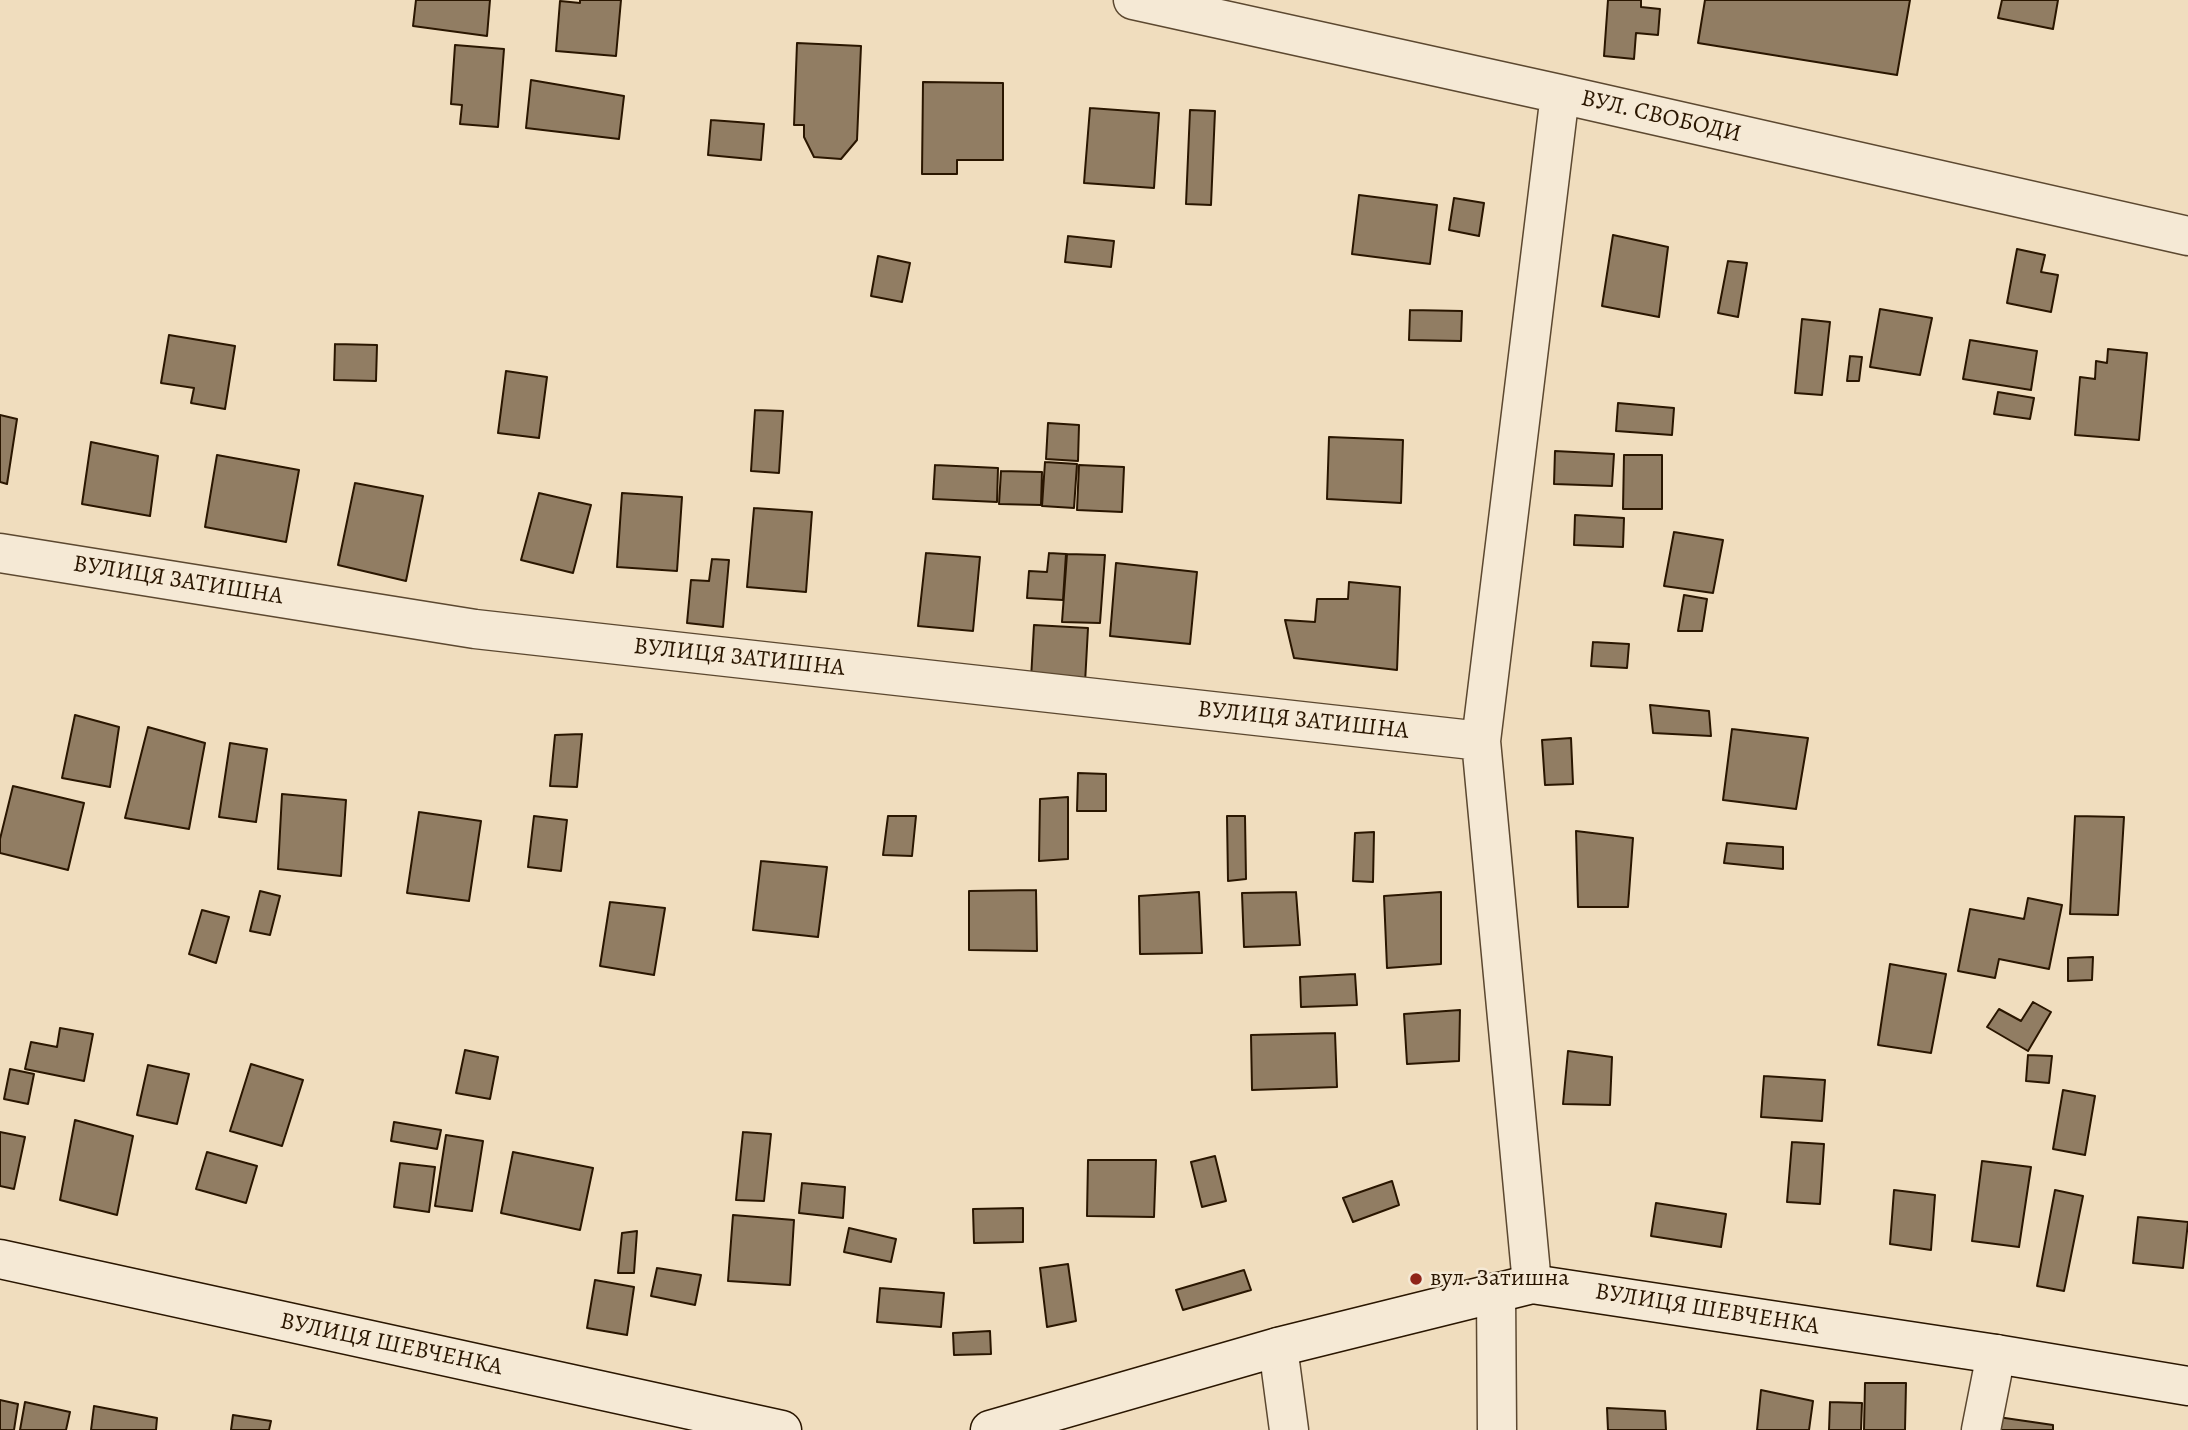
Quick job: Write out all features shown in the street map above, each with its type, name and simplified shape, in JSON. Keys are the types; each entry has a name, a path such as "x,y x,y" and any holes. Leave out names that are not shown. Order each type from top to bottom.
{"street":[{"name":"ВУЛ. СВОБОДИ","path":"1133,0 2188,236"},
{"path":"1497,1430 1514,1288 1481,740 1560,94"},
{"name":"ВУЛИЦЯ ЗАТИШНА","path":"0,553 475,629 1481,740"},
{"name":"ВУЛИЦЯ ШЕВЧЕНКА","path":"0,1259 782,1430"},
{"name":"ВУЛИЦЯ ШЕВЧЕНКА","path":"990,1430 1278,1347 1514,1288 1996,1354 2188,1386"},
{"path":"1278,1347 1289,1430"},
{"path":"1982,1430 1996,1354"}],"building":[{"path":"416,0 490,0 487,36 413,26"},
{"path":"580,0 621,0 616,56 556,51 560,1 580,3"},
{"path":"1608,0 1641,0 1641,7 1660,9 1658,35 1636,33 1634,59 1604,56"},
{"path":"1705,0 1910,0 1897,75 1698,43"},
{"path":"2002,0 2058,0 2053,29 1998,18"},
{"path":"797,43 861,46 857,140 841,159 814,157 804,137 804,125 794,125"},
{"path":"455,45 504,49 498,127 460,124 462,105 451,104"},
{"path":"531,80 624,96 619,139 526,128"},
{"path":"923,82 1003,83 1003,160 957,160 957,174 922,174"},
{"path":"1090,108 1159,113 1154,188 1084,183"},
{"path":"1190,110 1215,111 1211,205 1186,204"},
{"path":"711,120 764,124 761,160 708,155"},
{"path":"1359,195 1437,205 1430,264 1352,254"},
{"path":"1454,198 1484,203 1479,236 1449,230"},
{"path":"1613,235 1668,247 1659,317 1602,306"},
{"path":"1068,236 1114,241 1111,267 1065,262"},
{"path":"2017,249 2045,255 2041,272 2058,275 2051,312 2007,303"},
{"path":"878,256 910,263 902,302 871,296"},
{"path":"1728,261 1747,263 1738,317 1718,313"},
{"path":"1880,309 1932,318 1920,375 1870,367"},
{"path":"1410,310 1462,311 1461,341 1409,340"},
{"path":"1802,319 1830,322 1822,395 1795,393"},
{"path":"169,335 235,346 225,409 191,403 194,388 161,383"},
{"path":"1970,340 2037,351 2031,390 1963,379"},
{"path":"335,344 377,345 376,381 334,380"},
{"path":"2108,349 2147,353 2139,440 2075,435 2080,377 2095,379 2096,361 2107,363"},
{"path":"1850,356 1862,357 1859,381 1847,381"},
{"path":"506,371 547,377 539,438 498,433"},
{"path":"1998,392 2034,398 2030,419 1994,414"},
{"path":"1618,403 1674,408 1672,435 1616,431"},
{"path":"755,410 783,411 779,473 751,471"},
{"path":"0,415 17,419 7,484 0,482"},
{"path":"1048,423 1079,425 1078,461 1046,459"},
{"path":"1329,437 1403,440 1401,503 1327,499"},
{"path":"91,442 158,456 150,516 82,504"},
{"path":"1555,451 1614,454 1612,486 1554,484"},
{"path":"217,455 299,470 286,542 205,527"},
{"path":"1624,455 1662,455 1662,509 1623,509"},
{"path":"1045,462 1077,464 1074,508 1042,506"},
{"path":"935,465 998,468 997,502 933,499"},
{"path":"1079,465 1124,467 1122,512 1077,510"},
{"path":"1001,471 1042,472 1041,505 999,504"},
{"path":"355,483 423,496 406,581 338,565"},
{"path":"539,493 591,505 573,573 521,560"},
{"path":"622,493 682,497 677,571 617,567"},
{"path":"754,508 812,512 806,592 747,587"},
{"path":"1575,515 1624,518 1623,547 1574,545"},
{"path":"1674,532 1723,540 1713,593 1664,586"},
{"path":"926,553 980,557 973,631 918,626"},
{"path":"1049,553 1066,554 1063,600 1027,598 1029,571 1047,572"},
{"path":"1067,554 1105,555 1100,623 1062,622"},
{"path":"712,559 729,560 723,627 687,623 691,580 709,581"},
{"path":"1116,563 1197,572 1190,644 1110,636"},
{"path":"1349,582 1400,587 1397,670 1294,658 1285,620 1315,622 1317,599 1348,599"},
{"path":"1684,595 1707,599 1702,631 1678,631"},
{"path":"1034,625 1088,628 1085,683 1031,679"},
{"path":"1593,642 1629,644 1627,668 1591,666"},
{"path":"1650,705 1709,711 1711,736 1653,733"},
{"path":"75,715 119,727 110,787 62,778"},
{"path":"148,727 205,743 189,829 125,818"},
{"path":"1732,729 1808,738 1796,809 1723,800"},
{"path":"582,734 577,787 550,786 555,735"},
{"path":"1571,738 1573,784 1545,785 1542,740"},
{"path":"230,743 267,749 256,822 219,817"},
{"path":"1078,773 1106,774 1106,811 1077,811"},
{"path":"13,786 84,803 68,870 0,853 0,839"},
{"path":"282,794 346,800 341,876 278,869"},
{"path":"1068,797 1068,859 1039,861 1040,799"},
{"path":"419,812 481,821 469,901 407,893"},
{"path":"534,816 567,820 561,871 528,867"},
{"path":"888,816 916,816 912,856 883,855"},
{"path":"1227,816 1245,816 1246,879 1228,881"},
{"path":"2075,816 2124,817 2118,915 2070,914"},
{"path":"1576,831 1633,838 1628,907 1578,907"},
{"path":"1374,832 1373,882 1353,881 1355,833"},
{"path":"1727,843 1783,847 1783,869 1724,863"},
{"path":"761,861 827,867 818,937 753,930"},
{"path":"1036,890 1037,951 969,950 969,891"},
{"path":"260,891 280,896 270,935 250,931"},
{"path":"1199,892 1202,953 1140,954 1139,896"},
{"path":"1296,892 1300,945 1244,947 1242,893"},
{"path":"1441,892 1441,964 1387,968 1384,896"},
{"path":"2028,898 2062,905 2049,969 1999,959 1995,978 1958,971 1970,909 2024,919"},
{"path":"610,902 665,908 654,975 600,966"},
{"path":"202,910 229,917 216,963 189,954"},
{"path":"2093,957 2092,980 2068,981 2068,958"},
{"path":"1890,964 1946,974 1931,1053 1878,1045"},
{"path":"1355,974 1357,1005 1301,1007 1300,977"},
{"path":"2033,1002 2051,1012 2028,1051 1987,1027 1999,1009 2021,1021"},
{"path":"1460,1010 1459,1061 1407,1064 1404,1014"},
{"path":"60,1028 93,1034 84,1081 25,1069 31,1042 57,1047"},
{"path":"1335,1033 1337,1087 1252,1090 1251,1035"},
{"path":"465,1050 498,1057 490,1099 456,1093"},
{"path":"1568,1051 1612,1057 1610,1105 1563,1104"},
{"path":"2028,1055 2052,1056 2049,1083 2026,1081"},
{"path":"251,1064 303,1080 282,1146 230,1131"},
{"path":"148,1065 189,1074 177,1124 137,1115"},
{"path":"10,1069 34,1074 28,1104 4,1099"},
{"path":"1764,1076 1825,1080 1822,1121 1761,1117"},
{"path":"2063,1090 2095,1096 2085,1155 2053,1149"},
{"path":"75,1120 133,1136 117,1215 60,1200"},
{"path":"394,1122 441,1130 437,1149 391,1141"},
{"path":"0,1132 25,1137 14,1189 0,1186"},
{"path":"743,1132 771,1134 764,1201 736,1200"},
{"path":"446,1135 483,1141 472,1211 435,1206"},
{"path":"1792,1142 1824,1144 1820,1204 1787,1202"},
{"path":"207,1152 257,1166 246,1203 196,1189"},
{"path":"513,1152 593,1168 580,1230 501,1213"},
{"path":"1215,1156 1226,1201 1202,1207 1191,1162"},
{"path":"1088,1160 1156,1160 1154,1217 1087,1216"},
{"path":"1982,1161 2031,1167 2019,1247 1972,1241"},
{"path":"400,1163 435,1167 429,1212 394,1207"},
{"path":"1392,1181 1399,1205 1353,1222 1343,1198"},
{"path":"802,1183 845,1187 843,1218 799,1213"},
{"path":"1894,1190 1935,1195 1931,1250 1890,1244"},
{"path":"2055,1190 2083,1196 2064,1291 2037,1286"},
{"path":"1656,1203 1726,1214 1721,1247 1651,1236"},
{"path":"1023,1208 1023,1242 974,1243 973,1209"},
{"path":"733,1215 794,1220 790,1285 728,1281"},
{"path":"2138,1217 2188,1222 2183,1268 2133,1263"},
{"path":"849,1228 896,1239 891,1262 844,1252"},
{"path":"637,1231 634,1273 618,1273 622,1233"},
{"path":"1068,1264 1076,1321 1047,1327 1040,1268"},
{"path":"657,1268 701,1275 695,1305 651,1296"},
{"path":"1244,1270 1251,1290 1183,1310 1176,1290"},
{"path":"595,1280 634,1287 627,1335 587,1328"},
{"path":"880,1288 944,1293 941,1327 877,1322"},
{"path":"990,1331 991,1354 954,1355 953,1333"},
{"path":"1865,1383 1906,1383 1905,1430 1864,1430"},
{"path":"1761,1390 1813,1401 1809,1430 1757,1430"},
{"path":"0,1400 18,1404 14,1430 0,1430"},
{"path":"25,1402 70,1412 66,1430 20,1430"},
{"path":"1830,1402 1862,1403 1861,1430 1829,1430"},
{"path":"94,1406 157,1418 156,1430 91,1430"},
{"path":"1607,1408 1665,1411 1666,1430 1608,1430"},
{"path":"233,1415 271,1421 269,1430 231,1430"},
{"path":"1998,1417 2053,1425 2053,1430 1997,1430"}],"place":[{"name":"вул. Затишна","path":"1416,1279"}]}
